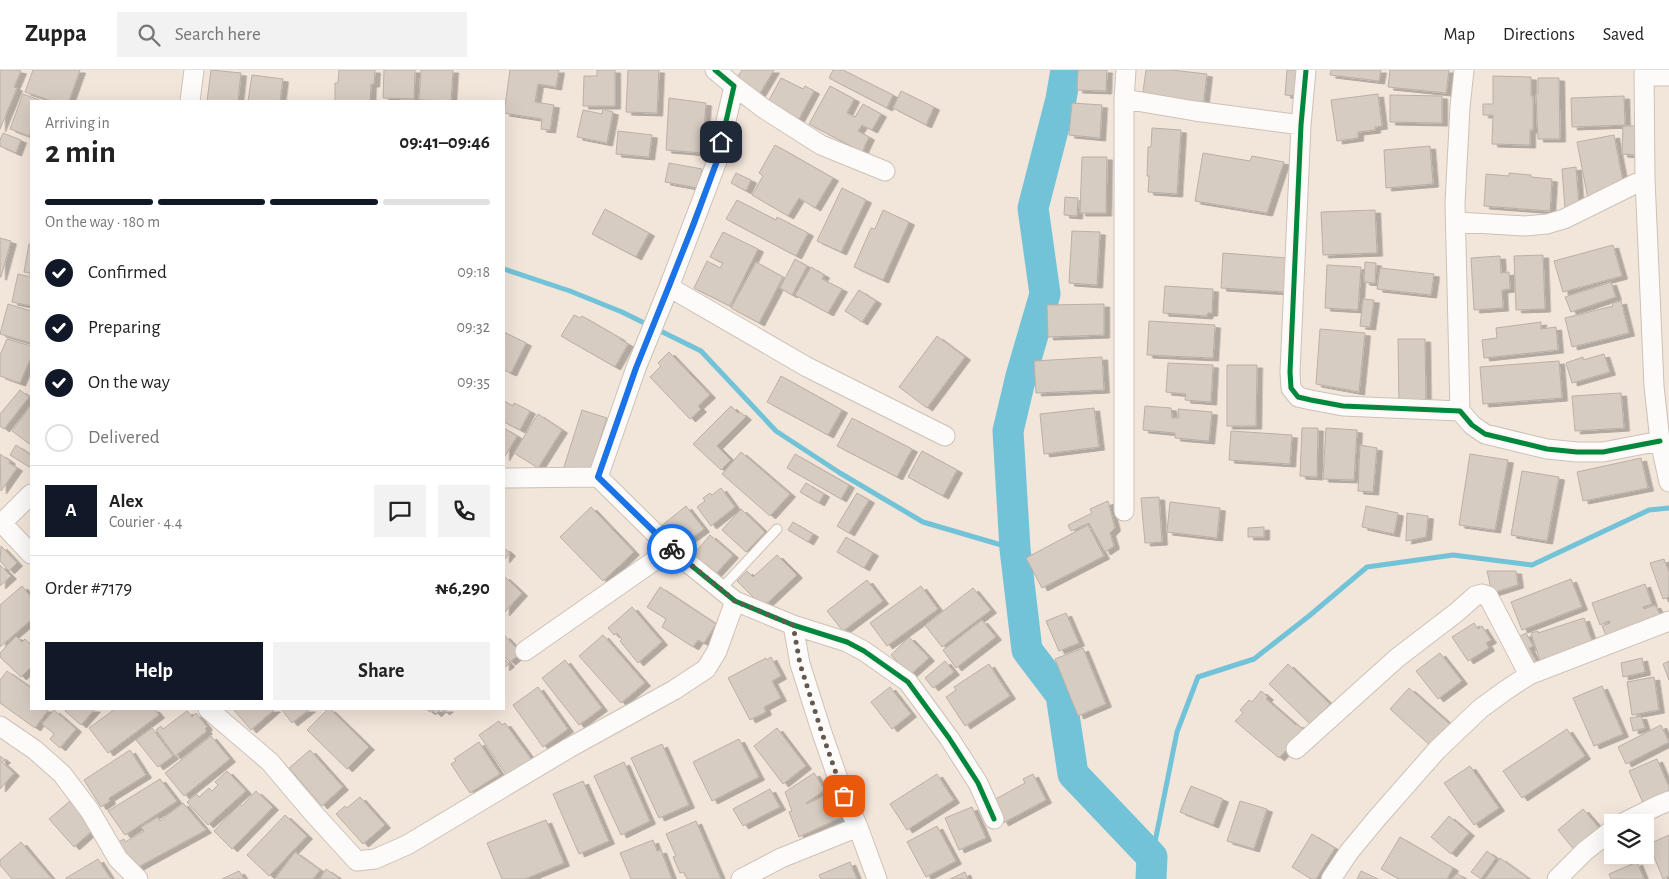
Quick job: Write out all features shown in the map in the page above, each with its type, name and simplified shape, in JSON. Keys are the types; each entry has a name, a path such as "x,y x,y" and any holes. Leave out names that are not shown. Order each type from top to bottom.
{"street":[{"path":"190,100 194,70"},
{"path":"715,70 763,108 821,145 885,171"},
{"path":"1124,511 1124,99 1126,70"},
{"path":"1306,70 1301,125 1290,388 1298,397 1343,406 1460,411"},
{"path":"1464,70 1455,203 1460,411 1472,425 1485,434 1548,449 1603,452 1660,441"},
{"path":"1669,76 1644,73 1644,179 1654,386 1660,441 1669,482"},
{"path":"598,477 636,368 717,161 734,86"},
{"path":"1124,99 1195,111 1301,125"},
{"path":"1456,222 1525,226 1547,224 1564,219 1644,179"},
{"path":"669,287 807,368 945,436"},
{"path":"505,478 598,477 671,549 728,595 793,625 846,642 864,651 908,682 949,738 978,783 994,818"},
{"path":"30,495 1,524 30,553"},
{"path":"525,651 671,549"},
{"path":"1296,749 1397,658 1475,596 1482,594 1488,596 1529,675"},
{"path":"209,710 270,762 357,861 375,859 407,845 569,748 674,690 706,669 717,651 728,595"},
{"path":"1331,879 1349,852 1437,750 1480,709 1529,675 1669,621"},
{"path":"793,625 800,664 822,733 844,796 858,827 877,879"},
{"path":"0,726 35,750 62,774 90,811 118,859 138,879"},
{"path":"1641,814 1669,801"},
{"path":"741,879 781,858 858,827"},
{"path":"1557,879 1585,850 1604,836"}],"lane":[{"path":"728,595 777,529"}],"building":[{"path":"0,70 21,71 14,87 17,88 0,129"},
{"path":"33,70 80,70 69,100 49,100 25,92"},
{"path":"211,70 241,73 238,100 207,100"},
{"path":"339,70 375,70 374,84 371,84 370,100 335,100 335,83 338,83"},
{"path":"384,70 415,70 414,99 383,98"},
{"path":"421,70 453,70 451,100 419,100"},
{"path":"510,70 559,70 556,87 538,84 535,102 554,105 550,130 541,129 542,119 505,113"},
{"path":"597,70 615,70 615,106 583,106 584,76 597,76"},
{"path":"628,70 659,70 657,113 626,112"},
{"path":"742,70 774,70 759,95 735,81"},
{"path":"833,70 843,70 893,95 887,108 829,78"},
{"path":"1078,70 1107,70 1106,91 1077,90"},
{"path":"1146,70 1171,70 1207,74 1203,106 1142,99"},
{"path":"1287,70 1300,70 1299,96 1285,95"},
{"path":"1331,70 1381,70 1379,81 1330,75"},
{"path":"1390,70 1449,70 1446,93 1388,87"},
{"path":"252,75 283,79 280,100 248,100"},
{"path":"1493,76 1531,77 1533,130 1530,130 1530,145 1492,144 1493,115 1483,115 1483,104 1493,104"},
{"path":"781,78 803,89 805,86 814,91 799,119 768,102"},
{"path":"1538,78 1559,78 1560,139 1538,139 1536,94 1538,94"},
{"path":"830,86 854,99 847,113 855,117 863,104 881,114 872,130 862,125 858,131 869,137 862,152 809,124"},
{"path":"901,91 934,107 926,125 893,108"},
{"path":"23,94 39,100 30,100 29,136 10,129"},
{"path":"1378,94 1382,126 1375,127 1375,130 1358,132 1358,138 1337,141 1331,100"},
{"path":"1390,95 1442,96 1442,123 1390,122"},
{"path":"1624,96 1625,125 1572,127 1571,98"},
{"path":"669,98 706,103 702,153 666,150"},
{"path":"1072,103 1102,105 1100,138 1069,135"},
{"path":"603,109 613,112 607,143 577,137 583,110 602,114"},
{"path":"1623,126 1635,126 1635,155 1622,154"},
{"path":"1152,128 1181,130 1177,194 1148,192 1148,147 1151,147"},
{"path":"618,131 652,135 649,157 616,154"},
{"path":"3,133 21,140 16,153 0,146"},
{"path":"1614,135 1625,192 1588,199 1577,142"},
{"path":"775,145 833,178 815,208 799,198 788,216 752,195 763,176 759,173"},
{"path":"1430,146 1433,184 1386,188 1384,150"},
{"path":"1203,153 1250,161 1252,156 1284,162 1267,213 1195,201"},
{"path":"1082,157 1107,157 1106,213 1080,213"},
{"path":"669,163 702,169 698,188 665,182"},
{"path":"1576,167 1579,208 1565,209 1562,169"},
{"path":"736,173 751,180 746,191 731,183"},
{"path":"1509,173 1552,179 1550,211 1484,206 1486,174 1509,176"},
{"path":"842,188 866,200 841,252 817,241"},
{"path":"1065,197 1078,198 1077,216 1064,215"},
{"path":"737,200 776,220 777,217 808,233 796,256 726,219"},
{"path":"605,209 649,233 636,257 592,234"},
{"path":"883,210 909,222 883,280 854,267 871,228 875,229"},
{"path":"1375,210 1377,253 1323,255 1321,212"},
{"path":"1072,231 1100,232 1097,285 1069,283"},
{"path":"723,232 758,249 730,306 694,288 707,261 720,268 723,263 710,257"},
{"path":"0,238 11,241 1,277 0,277"},
{"path":"29,244 30,244 30,273 24,272"},
{"path":"1613,245 1622,276 1563,292 1554,261"},
{"path":"1223,253 1287,258 1285,292 1221,288"},
{"path":"1543,255 1545,309 1516,310 1514,256"},
{"path":"1500,256 1501,273 1509,272 1510,289 1502,290 1503,308 1474,310 1471,258"},
{"path":"795,259 807,266 792,295 780,288"},
{"path":"756,262 783,277 759,323 731,308"},
{"path":"1365,262 1376,263 1375,283 1364,282"},
{"path":"1327,265 1361,267 1358,310 1325,308"},
{"path":"811,267 824,275 822,279 842,289 828,313 795,295"},
{"path":"1380,268 1434,274 1431,295 1377,289"},
{"path":"18,274 30,277 30,306 12,302"},
{"path":"1611,282 1616,297 1571,312 1565,297"},
{"path":"1165,286 1213,289 1212,313 1208,313 1207,316 1163,313"},
{"path":"859,290 876,301 862,322 845,311"},
{"path":"1363,299 1374,300 1370,327 1360,326"},
{"path":"1621,301 1629,333 1572,347 1565,318 1613,306 1612,303"},
{"path":"8,304 30,311 30,343 0,334"},
{"path":"1104,304 1104,335 1048,337 1047,305"},
{"path":"574,315 580,318 582,316 628,344 615,367 561,336"},
{"path":"1149,321 1215,325 1213,358 1147,355"},
{"path":"1541,322 1541,329 1556,327 1558,350 1484,358 1482,340 1497,338 1496,328"},
{"path":"1320,329 1365,333 1359,392 1316,384"},
{"path":"505,332 526,343 511,373 505,370"},
{"path":"937,336 965,357 927,408 899,387"},
{"path":"7,339 30,346 30,359 20,383 0,376 0,355"},
{"path":"1398,339 1425,339 1426,407 1399,408"},
{"path":"669,352 710,395 698,406 701,409 690,419 650,377 661,366 658,363"},
{"path":"1604,354 1610,372 1572,383 1566,363 1583,357 1583,360"},
{"path":"1102,357 1104,390 1036,393 1034,361"},
{"path":"1559,361 1562,398 1483,404 1480,367"},
{"path":"1168,363 1213,365 1211,402 1185,400 1186,394 1166,392"},
{"path":"1227,365 1257,365 1256,426 1227,426"},
{"path":"781,376 842,410 828,435 767,402"},
{"path":"20,390 29,397 4,429 0,426 0,414"},
{"path":"1621,393 1624,428 1575,431 1572,396"},
{"path":"505,402 513,406 514,403 530,411 520,430 505,422"},
{"path":"30,406 30,444 12,431"},
{"path":"731,406 738,413 740,412 746,417 717,446 731,460 721,470 693,444"},
{"path":"1145,406 1171,408 1172,418 1179,418 1178,409 1212,412 1209,441 1175,438 1175,433 1143,430"},
{"path":"1094,408 1099,447 1044,454 1040,414"},
{"path":"582,410 607,418 588,477 563,470"},
{"path":"538,414 562,430 538,468 514,453"},
{"path":"852,418 912,449 897,477 837,446"},
{"path":"1302,428 1318,428 1317,477 1300,476"},
{"path":"1326,428 1357,430 1354,480 1323,479"},
{"path":"505,429 517,436 505,456"},
{"path":"1231,431 1292,435 1290,464 1229,460"},
{"path":"16,445 30,454 30,467 10,455"},
{"path":"1360,445 1377,448 1373,492 1358,491"},
{"path":"922,451 957,470 943,496 908,477"},
{"path":"741,452 790,494 770,516 722,474"},
{"path":"0,454 17,468 1,491"},
{"path":"795,454 849,485 841,499 787,468"},
{"path":"1470,454 1508,460 1495,530 1459,525"},
{"path":"1641,458 1648,488 1583,501 1577,472"},
{"path":"1522,471 1559,477 1547,541 1511,535"},
{"path":"806,483 824,494 819,503 800,492"},
{"path":"721,488 735,507 711,526 697,507 705,501 703,498 710,493 712,495"},
{"path":"857,493 869,500 849,533 837,526"},
{"path":"1159,497 1162,542 1145,543 1141,498"},
{"path":"1108,501 1115,528 1110,533 1114,546 1105,552 1089,523 1071,531 1068,525 1092,513 1090,509"},
{"path":"1170,502 1220,508 1217,538 1167,532"},
{"path":"686,506 704,529 677,549 660,527"},
{"path":"1366,506 1398,513 1394,534 1362,527"},
{"path":"591,507 634,552 603,581 560,537"},
{"path":"741,509 765,532 746,552 722,530"},
{"path":"1407,513 1428,516 1426,537 1406,541"},
{"path":"793,522 813,534 808,542 788,530"},
{"path":"1088,525 1104,556 1042,588 1026,558"},
{"path":"1264,527 1264,537 1248,537 1248,528"},
{"path":"710,535 733,555 712,578 690,559"},
{"path":"846,537 873,553 864,568 837,552"},
{"path":"1,546 17,563 9,571 0,561"},
{"path":"505,549 510,553 505,559"},
{"path":"777,555 797,575 763,607 737,581 747,571 753,577"},
{"path":"1664,559 1669,572 1669,597 1663,599 1650,563"},
{"path":"0,565 11,576 0,586"},
{"path":"1487,571 1516,571 1518,585 1492,593"},
{"path":"505,577 522,593 505,612"},
{"path":"1571,579 1582,607 1522,630 1511,602"},
{"path":"867,580 883,601 843,631 827,611"},
{"path":"1645,584 1652,604 1643,607 1644,609 1655,605 1661,616 1607,638 1602,626 1610,623 1609,621 1600,625 1592,603"},
{"path":"22,586 30,596 30,621 0,647 0,605"},
{"path":"921,586 938,609 887,646 870,623"},
{"path":"660,587 716,624 704,643 698,640 693,647 662,627 666,619 647,607"},
{"path":"973,588 991,610 942,647 925,625"},
{"path":"632,607 662,642 638,663 620,641 622,639 617,633 614,635 608,628"},
{"path":"1066,613 1079,643 1059,651 1046,621"},
{"path":"1584,618 1594,647 1541,664 1531,633 1538,631 1538,633"},
{"path":"982,620 996,637 956,668 943,650"},
{"path":"1474,623 1478,629 1482,626 1491,640 1486,643 1489,648 1468,661 1452,637"},
{"path":"1526,633 1533,646 1529,648 1537,663 1529,667 1515,639"},
{"path":"603,635 645,683 621,703 579,656"},
{"path":"16,636 22,642 25,639 30,644 30,668 21,677 0,657 0,653"},
{"path":"505,636 521,653 510,662 505,657"},
{"path":"909,637 929,658 910,675 891,655"},
{"path":"1083,648 1106,704 1078,716 1055,659"},
{"path":"1440,653 1462,681 1438,699 1416,671"},
{"path":"771,657 781,676 772,681 781,698 764,707 766,712 750,720 728,678"},
{"path":"1642,658 1645,672 1623,677 1621,663"},
{"path":"505,659 509,664 505,667"},
{"path":"565,660 602,708 579,725 542,678"},
{"path":"945,661 954,672 933,688 925,678"},
{"path":"1669,661 1669,680 1663,664"},
{"path":"989,664 1010,696 965,726 946,697 956,690 954,687"},
{"path":"1288,664 1330,704 1310,724 1269,684"},
{"path":"7,671 30,687 30,710 48,710 35,728 0,703 0,680"},
{"path":"1654,677 1659,710 1632,715 1627,682"},
{"path":"1602,686 1623,734 1594,746 1573,698"},
{"path":"538,687 568,729 543,747 513,705"},
{"path":"890,687 911,714 892,729 871,702"},
{"path":"1409,688 1452,726 1433,748 1390,709"},
{"path":"1261,691 1268,697 1266,699 1304,730 1279,758 1235,721 1243,713 1240,710 1249,700 1252,702"},
{"path":"54,710 76,729 60,748 50,739 54,734 42,724"},
{"path":"66,710 94,710 81,725"},
{"path":"114,710 155,710 159,715 108,753 89,728"},
{"path":"234,710 274,710 251,730"},
{"path":"282,710 309,710 292,723"},
{"path":"327,710 331,710 369,747 347,769 307,730"},
{"path":"432,710 440,710 436,714"},
{"path":"187,711 192,717 196,713 207,727 205,729 207,731 175,756 156,730 161,726 163,729"},
{"path":"1641,716 1645,728 1633,731 1630,718"},
{"path":"499,721 502,725 505,723 532,760 508,777 479,735"},
{"path":"1661,725 1669,742 1626,764 1618,747"},
{"path":"152,728 173,756 158,767 136,740"},
{"path":"777,728 806,766 783,784 754,746"},
{"path":"1567,729 1585,756 1522,798 1503,771"},
{"path":"211,736 230,759 184,796 165,773"},
{"path":"739,739 759,777 712,801 693,762"},
{"path":"479,742 500,774 470,793 451,764 456,761 454,759"},
{"path":"662,744 689,805 659,818 631,758"},
{"path":"130,750 146,775 109,798 110,801 101,807 84,780"},
{"path":"310,750 343,787 322,806 289,768"},
{"path":"0,756 5,760 2,762 14,773 0,789"},
{"path":"1657,759 1669,791 1643,803 1629,771"},
{"path":"624,762 650,821 621,835 594,776"},
{"path":"1470,766 1499,808 1474,825 1444,783"},
{"path":"227,771 246,791 208,825 187,802 196,794 199,797 209,788 212,791 218,785 215,782"},
{"path":"814,773 825,790 806,803 830,793 842,817 799,837 789,812 792,811 785,792"},
{"path":"937,774 954,800 907,830 890,804"},
{"path":"1033,774 1046,800 1003,823 992,801 1025,783 1023,779"},
{"path":"160,779 177,801 125,835 108,811"},
{"path":"583,781 609,841 579,854 553,794"},
{"path":"1191,786 1223,799 1213,825 1180,812"},
{"path":"770,789 780,807 743,826 733,809"},
{"path":"256,791 273,807 232,849 214,831 240,804 242,806"},
{"path":"360,797 385,825 363,844 336,814"},
{"path":"70,801 95,828 74,847 49,819"},
{"path":"1240,801 1267,809 1254,849 1227,841"},
{"path":"183,803 206,830 129,872 113,845 124,839 125,842 144,831 141,827 158,817 160,821"},
{"path":"972,807 986,838 959,850 945,818"},
{"path":"1583,809 1602,831 1576,852 1558,830"},
{"path":"285,815 307,836 269,876 247,855"},
{"path":"1449,816 1469,833 1451,854 1431,837"},
{"path":"546,820 564,863 525,879 502,879 487,843"},
{"path":"696,821 721,879 687,879 684,872 680,873 673,857 676,856 666,834"},
{"path":"937,826 956,861 926,877 907,842"},
{"path":"1312,834 1335,848 1316,879 1311,879 1292,867"},
{"path":"1669,835 1669,876 1663,879 1654,856 1654,842"},
{"path":"1400,837 1453,868 1447,879 1399,879 1381,869"},
{"path":"653,840 657,851 661,850 672,879 631,879 620,853"},
{"path":"21,842 52,879 12,879 0,865 0,860"},
{"path":"1487,851 1496,858 1481,879 1471,872"},
{"path":"295,852 320,870 313,879 279,879 276,877"},
{"path":"1500,858 1529,879 1485,879"},
{"path":"98,859 111,879 66,879 66,878"},
{"path":"850,862 857,879 821,879 819,875"},
{"path":"1632,864 1638,864 1644,879 1611,879 1609,874"},
{"path":"326,869 339,878 320,879"},
{"path":"239,871 244,879 222,879"},
{"path":"1361,871 1378,879 1357,879"},
{"path":"965,872 968,879 950,879"},
{"path":"1457,873 1465,879 1452,879"}],"waterway":[{"path":"1066,70 1061,99 1033,208 1045,294 1021,376 1008,431 1015,549 1027,650 1061,695 1073,774 1152,857 1151,879"},
{"path":"505,269 570,291 622,312 701,351 776,431 840,473 923,522 1015,549"},
{"path":"1152,857 1177,732 1198,677 1254,659 1367,567 1453,555 1532,565 1649,510 1669,508"}],"cycle path":[{"path":"715,70 734,86 717,161 636,368 598,477 671,549 735,601 793,625 847,642 864,651 908,682 949,738 978,783 994,819"},
{"path":"1306,70 1301,125 1290,372 1291,388 1298,397 1343,406 1460,411 1472,425 1485,434 1547,449 1603,452 1660,441"}],"way so far":[{"path":"672,549 735,601 793,625 800,664 844,796"}],"route":[{"path":"672,549 598,477 636,368 717,161 721,142"}]}
